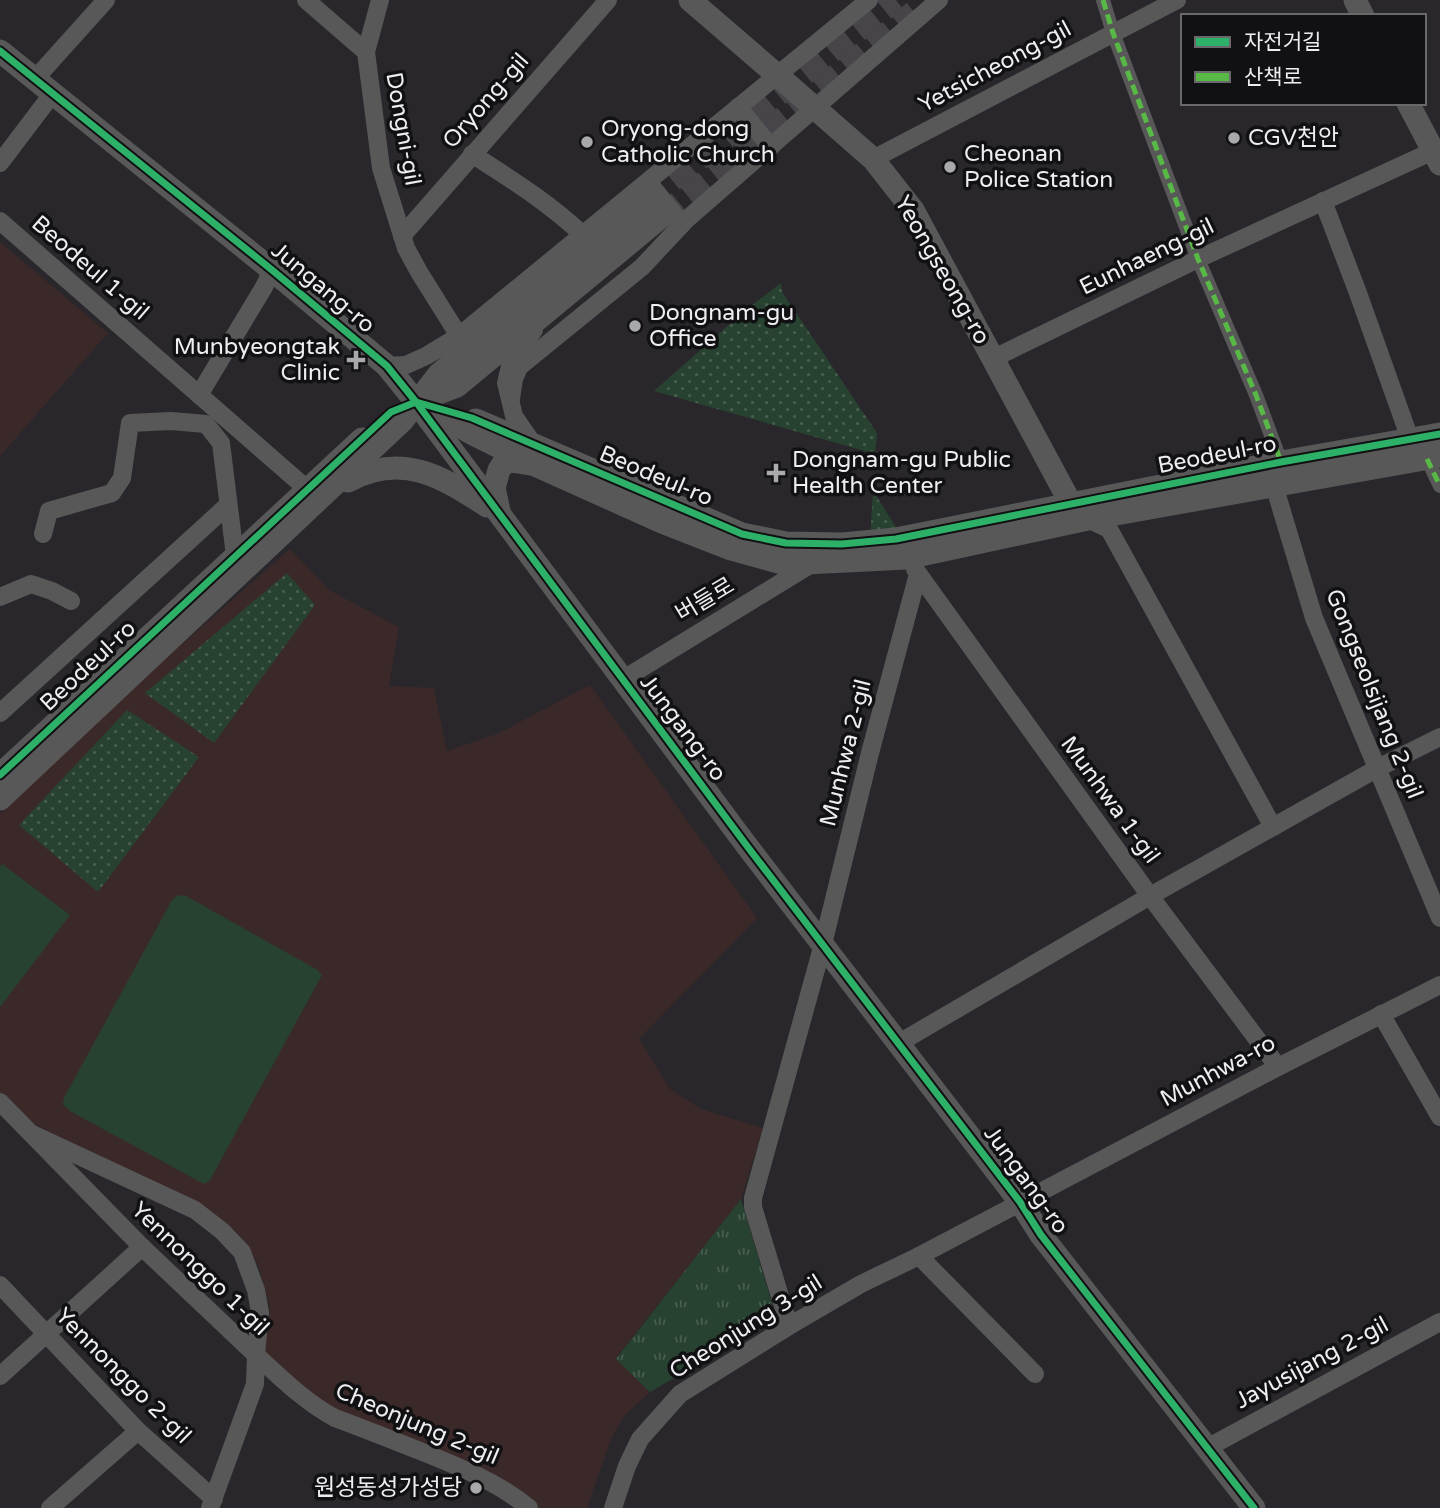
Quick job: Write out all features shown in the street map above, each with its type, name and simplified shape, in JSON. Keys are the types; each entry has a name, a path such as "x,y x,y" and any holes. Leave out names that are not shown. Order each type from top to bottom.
{"street":[{"path":"0,163 44,86 106,0"},
{"path":"306,0 366,52"},
{"name":"Dongni-gil","path":"380,0 366,52 381,168 402,236 418,272 459,336"},
{"name":"Oryong-gil","path":"402,236 608,0"},
{"name":"Yeongseong-ro","path":"690,0 873,159 913,210 1070,504 1088,519"},
{"path":"416,402 457,386 546,313 662,204 738,107 869,0"},
{"path":"387,366 406,366 459,336 583,235 662,204 771,147 939,0"},
{"path":"1102,0 1199,259 1281,462"},
{"name":"Yetsicheong-gil","path":"873,159 1177,0"},
{"name":"Jungang-ro","path":"0,51 387,366 622,680 1020,1202 1041,1235 1254,1508"},
{"path":"1409,105 1437,157"},
{"path":"738,107 771,147"},
{"path":"472,154 530,190 583,235"},
{"name":"Eunhaeng-gil","path":"992,359 1323,201 1437,157"},
{"path":"1323,201 1410,439"},
{"path":"511,399 519,367 642,267 662,204"},
{"path":"416,402 439,374 662,204"},
{"name":"Beodeul 1-gil","path":"0,221 307,489"},
{"path":"199,395 264,287 271,270"},
{"path":"499,514 494,488 499,470 503,464 534,455 514,416 506,383 511,362 546,313"},
{"name":"Beodeul-ro","path":"416,402 474,434 743,534 786,543 842,544 896,539 1281,462 1440,434"},
{"name":"Beodeul-ro","path":"0,775 391,412 416,402"},
{"name":"Beodeul-ro","path":"0,799 330,490 403,420 416,402"},
{"path":"43,534 49,511 112,493 122,478 130,423 171,421 206,424 220,443 235,556"},
{"name":"Beodeul-ro","path":"534,455 663,522 731,549 785,564 913,566 1088,519 1434,457"},
{"path":"1434,457 1440,486"},
{"path":"330,490 366,471 396,467 432,474 458,487 499,514"},
{"name":"Gongseolsijang 2-gil","path":"1274,485 1314,618 1440,918"},
{"path":"0,713 228,505"},
{"path":"1088,519 1109,529 1273,827"},
{"name":"버들로","path":"622,680 813,563"},
{"name":"Munhwa 1-gil","path":"913,566 1150,896 1278,1067"},
{"name":"Munhwa 2-gil","path":"789,1326 753,1207 753,1198 823,944 913,566"},
{"path":"0,597 31,584 71,601"},
{"path":"899,1043 1150,896 1378,768 1440,737"},
{"name":"Munhwa-ro","path":"1020,1202 1440,985"},
{"path":"1381,1014 1440,1117"},
{"name":"Yennonggo 1-gil","path":"1,1106 32,1133 142,1247 256,1355 255,1384 212,1503"},
{"path":"32,1133 195,1210 222,1231 242,1252 257,1290 260,1312 256,1355"},
{"name":"Cheonjung 3-gil","path":"613,1508 627,1466 640,1439 680,1394 861,1284 1020,1202"},
{"path":"0,1376 142,1247"},
{"path":"919,1256 1035,1374"},
{"name":"Yennonggo 2-gil","path":"0,1285 138,1431 212,1503"},
{"name":"Jayusijang 2-gil","path":"1207,1448 1440,1322"},
{"name":"Cheonjung 2-gil","path":"256,1355 299,1395 323,1412 491,1482 529,1508"},
{"path":"50,1508 138,1431"}],"shaded area":[{"path":"0,242 108,333 0,456"},
{"path":"290,549 329,590 399,627 389,686 434,688 447,751 499,733 590,685 757,918 639,1039 670,1089 701,1109 763,1128 741,1199 616,1358 650,1392 623,1417 610,1442 587,1508 540,1508 501,1478 465,1460 326,1406 288,1379 262,1348 270,1308 258,1264 238,1233 202,1207 52,1134 15,1112 0,1094 0,814 51,760"}],"green space":[{"path":"757,103 777,115 780,124 776,136 750,105"},
{"path":"781,283 782,292 877,433 875,454 654,391 747,309"},
{"path":"873,491 903,538 870,541"},
{"path":"287,573 315,605 214,743 145,693"},
{"path":"127,710 199,757 98,892 19,825"},
{"path":"2,864 70,915 0,1007 0,867"},
{"path":"179,895 186,896 316,969 322,975 210,1180 204,1184 63,1105 64,1098 172,900"},
{"path":"741,1199 775,1314 770,1322 650,1392 616,1359"}],"tunnel":[{"path":"646,202 896,0"},
{"path":"661,217 914,12"}],"marked path":[{"path":"1103,0 1198,259 1256,395 1281,462"},
{"path":"1427,459 1440,486"}],"cycle path":[{"path":"0,51 387,366 747,846 1020,1202 1041,1235 1254,1508"},
{"path":"0,775 391,412 416,402 472,418 742,534 786,543 842,544 896,539 1281,462 1440,434"}],"place":[{"name":"CGV천안","path":"1234,138"},
{"name":"Oryong-dong Catholic Church","path":"587,142"},
{"name":"Cheonan Police Station","path":"950,167"},
{"name":"Dongnam-gu Office","path":"635,326"},
{"name":"Munbyeongtak Clinic","path":"356,360"},
{"name":"Dongnam-gu Public Health Center","path":"776,473"},
{"name":"원성동성가성당","path":"476,1488"}]}
